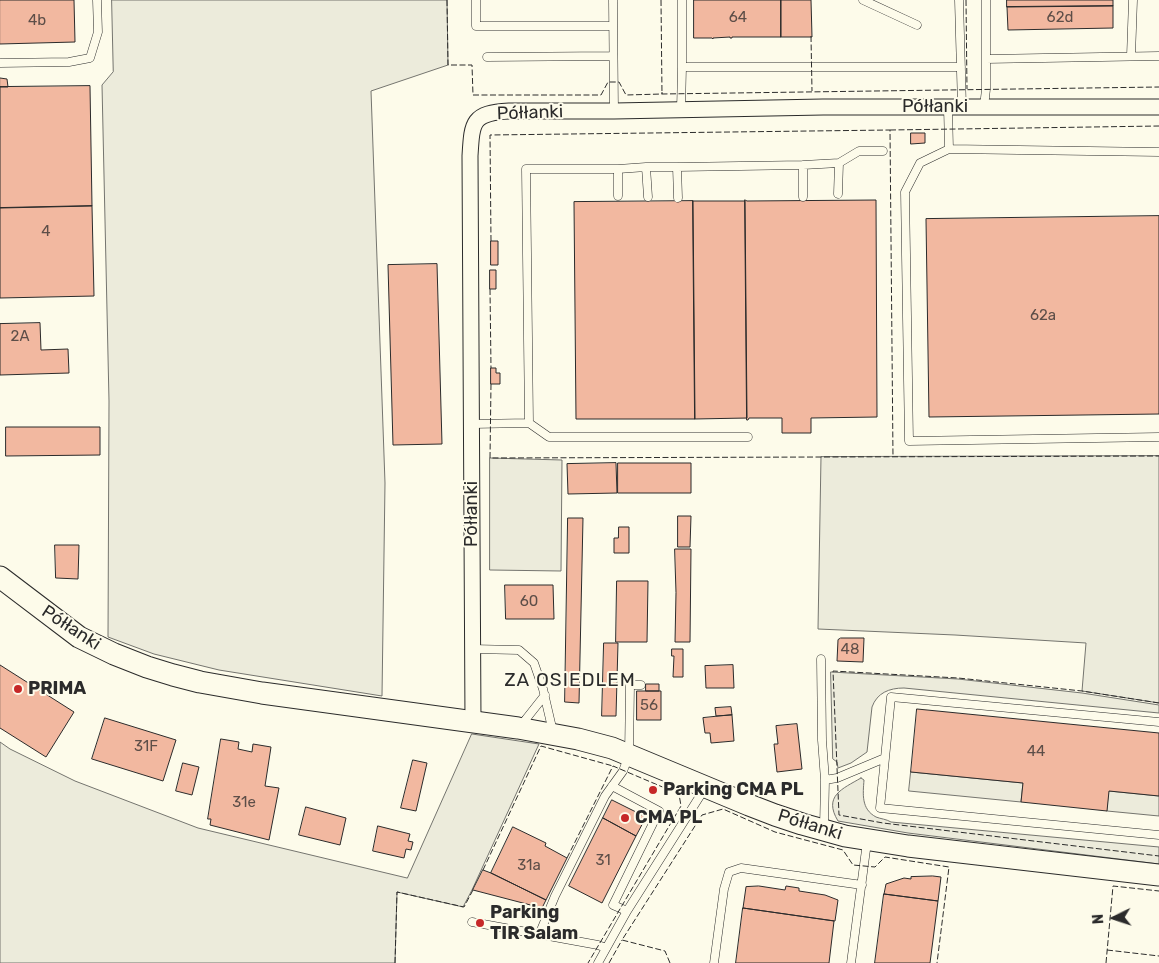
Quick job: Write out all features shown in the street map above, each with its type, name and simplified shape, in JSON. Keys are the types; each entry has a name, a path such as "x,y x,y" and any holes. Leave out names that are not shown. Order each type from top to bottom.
{"street":[{"name":"Półłanki","path":"473,722 470,156 475,123 484,115 498,112 823,107 1159,107"},
{"name":"Półłanki","path":"0,577 79,637 147,667 200,682 262,693 518,728 598,744 706,786 749,805 784,818 845,836 908,846 1159,875"}],"lane":[{"path":"0,63 69,62 90,58 98,32 97,0"},
{"path":"476,0 476,26 613,26"},
{"path":"613,0 614,111"},
{"path":"681,110 682,0"},
{"path":"863,0 918,25"},
{"path":"949,149 961,67 959,0"},
{"path":"984,107 986,89 986,0"},
{"path":"1131,56 1133,0"},
{"path":"487,57 613,56"},
{"path":"986,59 1159,56"},
{"path":"682,67 961,67"},
{"path":"1159,152 949,149 920,163 905,192 909,440 1159,437"},
{"path":"529,423 526,169 803,165 839,163 859,151 883,151"},
{"path":"838,194 839,163"},
{"path":"803,165 803,197"},
{"path":"646,167 648,196"},
{"path":"677,168 678,198"},
{"path":"618,169 618,196"},
{"path":"472,424 529,423 549,437 748,437"},
{"path":"472,649 519,650 534,663 545,695 554,734"},
{"path":"821,660 822,740 825,780 824,830"},
{"path":"539,934 555,896 605,796 623,771 629,755 630,685 641,685"},
{"path":"518,728 545,695"},
{"path":"1159,722 891,697 880,808 1159,835"},
{"path":"825,780 837,778 885,758"},
{"path":"612,786 659,811 612,905 627,912"},
{"path":"598,963 627,912 706,786"},
{"path":"850,963 868,840"},
{"path":"714,963 728,872 741,868 862,885"},
{"path":"472,922 606,948"}],"shaded area":[{"path":"112,0 447,0 448,65 371,91 385,483 382,696 219,670 154,654 108,637 109,401 102,85 113,72"},
{"path":"1159,456 1159,703 1082,691 1086,643 818,629 821,457"},
{"path":"490,458 562,460 561,571 490,570"},
{"path":"831,672 958,679 1082,693 1159,705 1159,713 904,688 893,689 884,692 874,702 867,752 851,763 838,768 837,762 833,759"},
{"path":"472,734 539,744 463,907 397,892 395,963 0,963 0,742 10,749 75,781 198,828 407,878"},
{"path":"911,772 1023,783 1021,802 909,791"},
{"path":"861,778 864,780 864,801 868,810 876,817 891,822 1159,847 1159,864 908,833 838,821 834,812 834,799 841,790"},
{"path":"1109,791 1159,796 1159,816 1107,811"}],"building":[{"path":"0,0 74,0 75,42 0,44"},
{"path":"694,0 781,0 781,37 694,38"},
{"path":"781,0 811,0 812,37 781,37"},
{"path":"1007,0 1113,0 1113,6 1007,7"},
{"path":"1113,6 1113,28 1008,30 1007,7"},
{"path":"0,78 7,79 8,87 0,87"},
{"path":"90,86 92,206 0,208 0,87"},
{"path":"911,133 925,133 925,143 911,144"},
{"path":"745,200 876,200 877,417 811,418 811,433 782,433 782,418 749,418 747,420"},
{"path":"693,201 745,201 747,418 695,419"},
{"path":"693,201 695,419 576,419 574,202"},
{"path":"92,206 94,296 0,298 0,208"},
{"path":"1159,216 1159,414 929,417 926,219"},
{"path":"491,241 498,241 498,265 491,265"},
{"path":"437,264 442,444 393,445 388,265"},
{"path":"490,270 496,270 496,289 490,289"},
{"path":"40,323 41,350 68,349 69,373 0,375 0,324"},
{"path":"491,368 496,368 496,373 500,373 500,384 491,384"},
{"path":"6,427 100,427 100,455 6,456"},
{"path":"616,463 617,493 568,494 567,464"},
{"path":"618,463 691,463 691,493 618,493"},
{"path":"678,516 691,516 690,547 678,547"},
{"path":"568,518 583,518 579,703 565,702"},
{"path":"619,527 629,527 629,553 614,553 614,538 618,538"},
{"path":"55,545 79,545 78,579 56,578"},
{"path":"675,549 691,549 690,642 675,642"},
{"path":"617,581 648,581 647,642 616,642"},
{"path":"505,585 553,585 554,619 506,619"},
{"path":"841,638 864,638 863,662 837,661 838,640"},
{"path":"604,643 618,643 616,716 602,716"},
{"path":"672,649 683,649 683,677 673,677 674,656 672,656"},
{"name":"PRIMA","path":"0,665 74,712 46,757 0,728"},
{"path":"733,665 734,688 706,688 705,666"},
{"path":"646,684 659,684 659,691 646,691"},
{"path":"637,691 661,691 661,720 637,720"},
{"path":"731,707 732,715 716,716 715,708"},
{"path":"917,709 1159,733 1159,796 1109,791 1107,811 1021,802 1023,783 911,772"},
{"path":"732,715 734,741 711,743 710,733 705,733 703,718"},
{"path":"105,718 176,740 163,781 92,759"},
{"path":"797,724 802,769 777,772 774,744 778,744 776,726"},
{"path":"221,739 239,742 238,749 252,752 253,744 271,747 265,786 279,788 269,840 210,825 211,819 208,819"},
{"path":"413,760 427,763 416,811 401,808"},
{"path":"183,763 199,767 192,795 176,791"},
{"name":"CMA PL","path":"612,800 646,817 636,836 603,818"},
{"path":"306,807 346,818 340,845 299,835"},
{"path":"603,818 636,836 602,903 569,886"},
{"path":"378,826 410,834 408,841 413,842 411,850 406,849 404,858 373,851"},
{"path":"513,827 546,843 545,846 567,858 546,900 491,873"},
{"path":"483,870 546,900 542,908 473,890"},
{"path":"941,877 938,901 884,894 886,884 904,878"},
{"path":"759,886 785,890 786,886 799,888 799,891 825,895 838,900 835,921 743,908 746,887"},
{"path":"884,894 938,901 930,963 875,963"},
{"path":"743,908 834,921 829,963 736,963"}],"fence":[{"path":"447,0 448,65 472,65 473,95 601,95 608,82 619,82 626,95 662,94 662,92"},
{"path":"661,0 662,94 1159,87"},
{"path":"966,0 967,89"},
{"path":"811,36 812,91"},
{"path":"890,130 1159,126"},
{"path":"491,241 490,135 890,130 893,457"},
{"path":"490,289 491,368"},
{"path":"491,384 490,458 1159,456"},
{"path":"1159,703 1082,691 958,678 833,671 839,815 883,823 1159,856"},
{"path":"483,870 541,746 613,766"},
{"path":"567,858 613,766 679,794 681,806 588,963"},
{"path":"670,963 665,951 622,940 702,815 723,809 775,832 843,850 853,865 875,867 885,857 949,867 937,963"},
{"path":"1106,963 1113,886 1159,891"},
{"path":"395,963 397,892 464,907 473,890"},
{"path":"609,963 622,940"},
{"path":"1107,950 1159,956"}],"place":[{"name":"PRIMA","path":"18,689"},
{"name":"Parking CMA PL","path":"653,790"},
{"name":"CMA PL","path":"625,818"},
{"name":"Parking TIR Salam","path":"480,923"}],"district":[{"name":"ZA OSIEDLEM","path":"570,681"}]}
